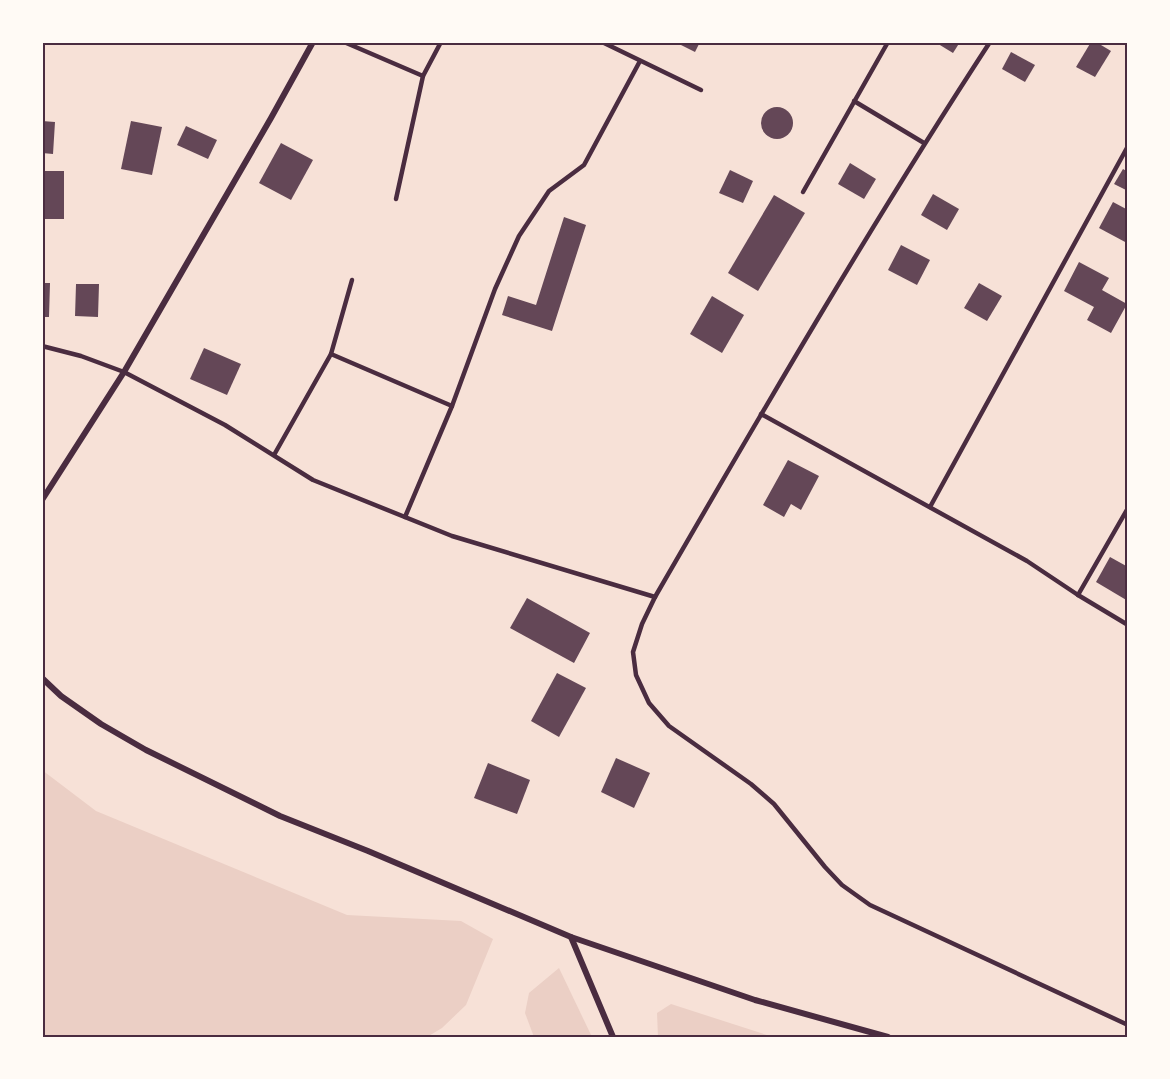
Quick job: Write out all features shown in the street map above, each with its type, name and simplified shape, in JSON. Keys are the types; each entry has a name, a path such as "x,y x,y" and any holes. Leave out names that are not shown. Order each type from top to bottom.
{"street":[{"path":"42,500 124,372 313,42"},
{"path":"42,678 61,696 101,724 206,781 280,816 571,937 755,1000 888,1037"},
{"path":"571,937 613,1037"}],"lane":[{"path":"344,42 423,76"},
{"path":"396,200 423,76 441,42"},
{"path":"602,42 701,90"},
{"path":"803,192 888,42"},
{"path":"990,42 924,143 761,414 655,597 642,624 633,652 636,675 649,703 669,726 751,784 774,804 842,885 870,905 1128,1024"},
{"path":"405,517 452,406 495,289 519,236 549,192 584,165 640,61"},
{"path":"854,101 924,143"},
{"path":"930,507 1128,146"},
{"path":"274,455 331,354 352,280"},
{"path":"42,346 81,356 124,372 225,425 314,480 473,543 655,597"},
{"path":"331,354 452,406"},
{"path":"761,414 1027,561 1128,625"},
{"path":"1078,595 1128,508"}],"shaded area":[{"path":"42,770 96,811 347,915 461,921 493,939 466,1005 442,1028 427,1037 42,1037"},
{"path":"559,968 592,1037 534,1037 525,1013 529,993"},
{"path":"671,1004 773,1037 658,1037 657,1013"}],"building":[{"path":"675,42 700,42 695,52"},
{"path":"935,42 960,42 953,53"},
{"path":"1091,42 1096,42 1111,51 1095,77 1076,67"},
{"path":"1011,52 1035,65 1025,82 1002,69"},
{"path":"777,107 788,112 793,123 788,134 777,139 766,134 761,123 766,112"},
{"path":"42,121 55,122 53,154 42,153"},
{"path":"131,121 162,127 152,175 121,169"},
{"path":"186,126 217,140 208,159 177,145"},
{"path":"281,143 313,160 291,200 259,183"},
{"path":"850,163 876,179 864,199 838,184"},
{"path":"1123,169 1128,172 1128,191 1114,184"},
{"path":"730,170 753,181 743,203 719,193"},
{"path":"42,171 64,171 64,219 42,219"},
{"path":"933,194 959,209 947,230 921,215"},
{"path":"774,195 805,213 758,291 728,273"},
{"path":"1113,202 1128,210 1127,243 1099,228"},
{"path":"564,217 586,225 552,331 502,315 508,296 536,305"},
{"path":"901,245 930,260 917,285 888,270"},
{"path":"1079,262 1109,278 1102,290 1127,304 1111,333 1087,320 1094,307 1064,291"},
{"path":"42,283 50,283 49,317 42,317"},
{"path":"979,283 1002,296 987,321 964,308"},
{"path":"76,284 99,284 98,317 75,316"},
{"path":"712,296 744,315 722,353 690,334"},
{"path":"204,348 241,364 227,395 190,379"},
{"path":"788,460 819,476 801,510 791,504 784,517 763,505"},
{"path":"1110,557 1128,567 1128,601 1096,582"},
{"path":"527,598 590,633 574,663 510,628"},
{"path":"557,673 586,688 559,737 531,721"},
{"path":"616,758 650,773 634,808 601,792"},
{"path":"488,763 530,780 517,814 474,798"}]}
